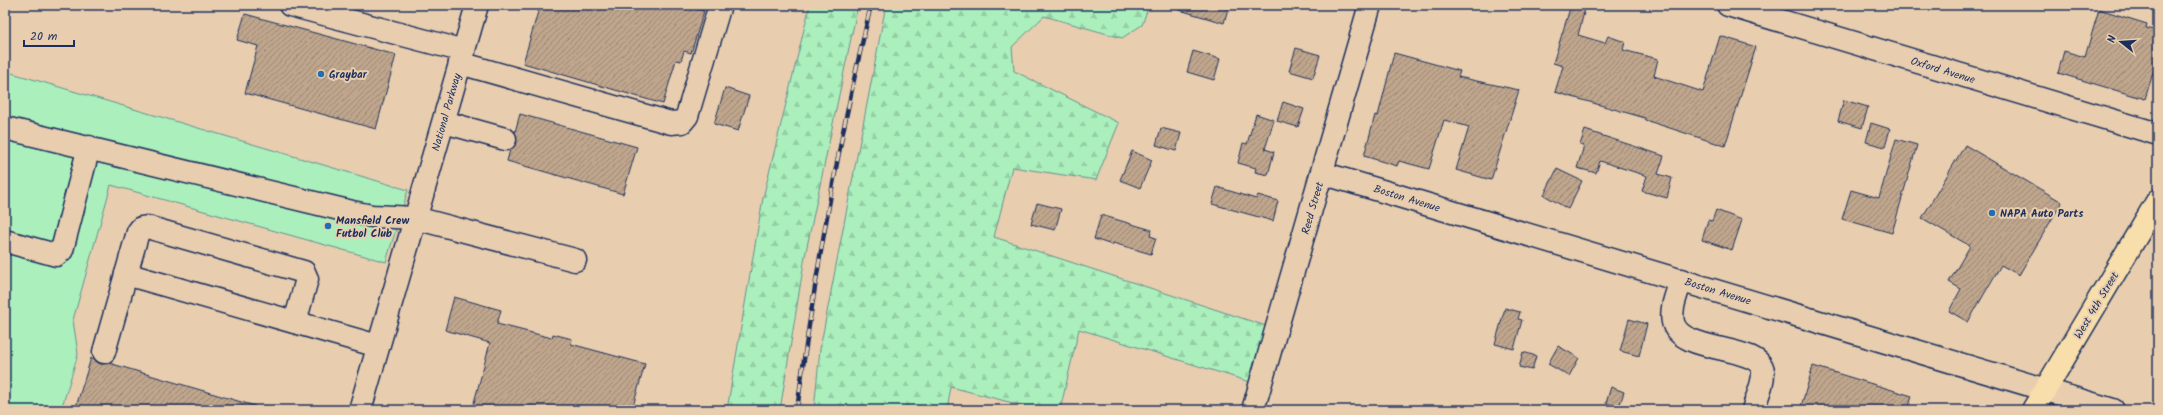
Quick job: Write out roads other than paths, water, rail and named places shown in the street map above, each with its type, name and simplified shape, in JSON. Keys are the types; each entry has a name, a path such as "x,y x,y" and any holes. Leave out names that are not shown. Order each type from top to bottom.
{"main road":[{"name":"West 4th Street","path":"2033,410 2158,200"}],"street":[{"path":"290,5 672,123 682,122 687,116 720,5"},
{"name":"National Parkway","path":"360,410 477,5"},
{"name":"Reed Street","path":"1253,410 1370,5"},
{"name":"Oxford Avenue","path":"1728,5 2158,134"},
{"path":"444,122 504,139"},
{"path":"5,128 358,213 372,216 415,218 575,260"},
{"path":"5,241 56,255 62,250 89,147"},
{"name":"Boston Avenue","path":"1322,173 2113,410"},
{"path":"104,352 138,232 141,228 147,227 304,272 307,279 295,322"},
{"path":"126,274 378,346"},
{"path":"1681,280 1672,314 1674,324 1680,333 1692,340 1751,358 1761,364 1763,372 1762,381 1753,410"}],"railway":[{"path":"797,410 820,257 838,156 871,5"}],"place":[{"name":"Graybar","path":"321,74"},
{"name":"NAPA Auto Parts","path":"1992,213"},
{"name":"Mansfield Crew Futbol Club","path":"328,226"}]}
